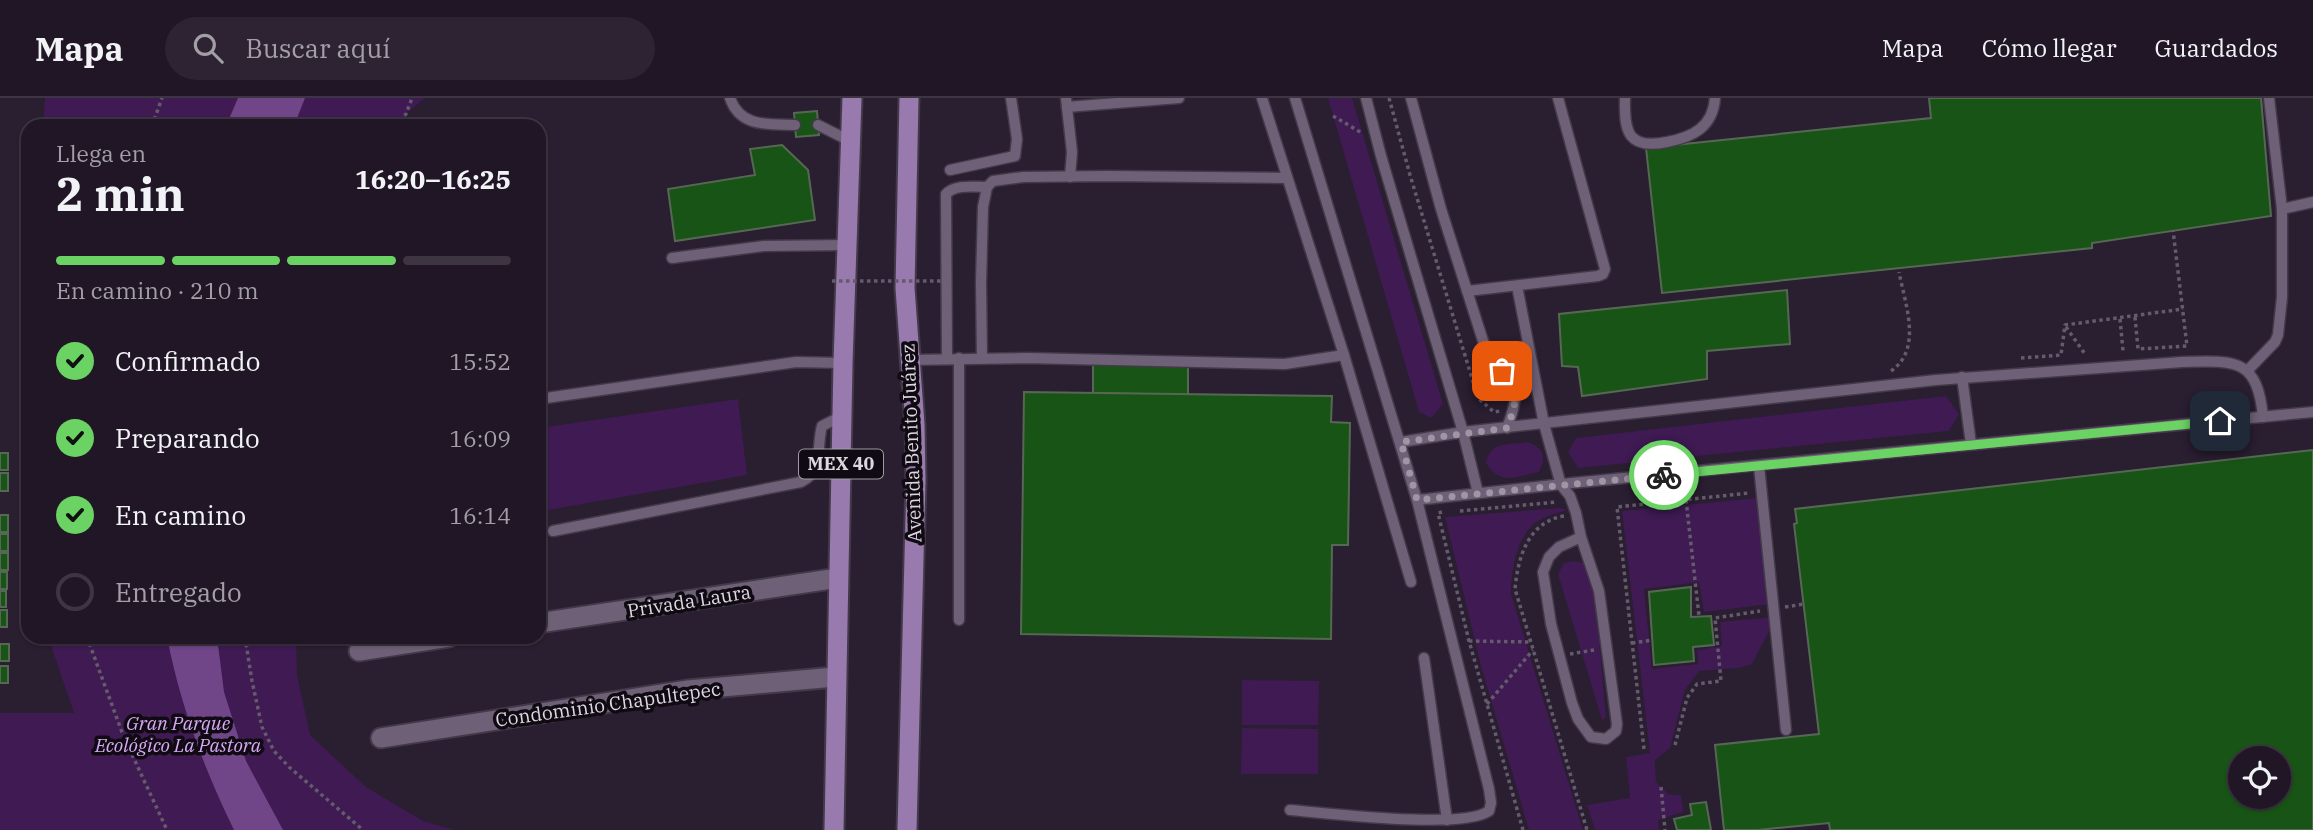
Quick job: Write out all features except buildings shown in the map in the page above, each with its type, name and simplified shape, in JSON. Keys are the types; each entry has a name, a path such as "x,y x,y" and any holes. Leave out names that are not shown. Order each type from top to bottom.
{"main road":[{"name":"MEX 40","path":"834,830 835,677 852,98"},
{"name":"Avenida Benito Juárez","path":"908,830 916,480 915,425 905,288 909,98"}],"street":[{"name":"Privada Laura","path":"546,622 838,578"},
{"path":"359,651 404,644"},
{"name":"Condominio Chapultepec","path":"381,738 688,690 835,677"}],"lane":[{"path":"730,98 738,114 747,121 795,125"},
{"path":"950,170 1015,156 1017,139 1011,98"},
{"path":"1070,177 1072,152 1067,103 1179,98"},
{"path":"1262,98 1344,355 1411,582"},
{"path":"1290,810 1447,820 1482,816 1489,811 1491,803 1401,442 1295,98"},
{"path":"1366,98 1463,432 1478,493"},
{"path":"1411,98 1441,209 1489,356 1512,382 1516,397 1507,428"},
{"path":"1467,291 1598,276 1605,270 1558,98"},
{"path":"1625,98 1627,128 1633,138 1642,145 1678,140 1700,131 1709,121 1715,98"},
{"path":"2248,370 2276,342 2282,297 2282,209 2269,98"},
{"path":"818,125 851,141"},
{"path":"982,358 983,207 987,187 993,181 1003,178 1070,177 1287,178"},
{"path":"947,359 946,194 950,189 987,187"},
{"path":"2282,209 2313,202"},
{"path":"673,258 764,246 847,245"},
{"path":"1517,286 1544,424 1561,485 1570,496 1599,592 1616,710 1616,731 1606,739 1591,737 1578,719 1559,656 1545,593 1543,572 1549,557 1559,547 1581,537"},
{"path":"909,360 982,358 1274,364 1344,355"},
{"path":"959,358 959,620"},
{"path":"1401,442 1676,407 1962,377 2216,361 2235,364 2248,370 2257,382 2263,417"},
{"path":"546,398 796,362 843,363"},
{"path":"1512,382 1533,376"},
{"path":"1962,377 1971,444"},
{"path":"1417,500 2313,411"},
{"path":"553,531 800,482 810,478 816,468 822,426 834,420 842,427"},
{"path":"1759,466 1786,730"},
{"path":"1424,658 1447,820"}],"path":[{"path":"154,119 162,98"},
{"path":"401,119 412,98"},
{"path":"1389,98 1478,398 1494,412 1503,410 1511,398 1512,382"},
{"path":"1333,116 1363,134"},
{"path":"2135,317 2138,349 2187,345 2173,230"},
{"path":"1878,372 1891,371 1901,364 1911,341 1899,272"},
{"path":"832,281 941,281"},
{"path":"2065,325 2183,309"},
{"path":"2110,352 2123,351 2120,318"},
{"path":"2065,325 2084,355 2097,354"},
{"path":"2020,358 2060,355 2065,325"},
{"path":"1644,749 1617,507 1754,493"},
{"path":"1686,500 1699,616"},
{"path":"1523,830 1469,641 1438,513 1561,502"},
{"path":"1675,746 1687,698 1697,684 1721,681 1715,618 1804,604"},
{"path":"1632,643 1652,640"},
{"path":"1469,641 1530,642"},
{"path":"90,644 122,735 167,830"},
{"path":"245,644 262,727 274,751 363,830"},
{"path":"1559,656 1603,649"},
{"path":"1487,704 1533,650"},
{"path":"1661,787 1665,830"}],"green space":[{"path":"45,98 425,98 406,114 406,119 44,119"},
{"path":"1328,98 1352,98 1443,404 1431,418 1419,412"},
{"path":"1946,396 1959,414 1949,431 1578,468 1568,452 1576,438"},
{"path":"738,399 747,475 548,510 546,427"},
{"path":"1527,442 1542,453 1543,461 1539,472 1503,477 1497,475 1486,463 1491,451 1496,447"},
{"path":"1758,498 1770,604 1704,612 1699,582 1644,589 1652,669 1698,664 1697,650 1722,646 1720,622 1772,617 1768,633 1752,664 1738,668 1699,671 1685,690 1670,748 1655,760 1656,782 1669,795 1681,795 1683,812 1658,820 1659,830 1595,830 1587,805 1630,798 1626,757 1650,753 1622,511"},
{"path":"1561,508 1567,510 1543,518 1526,533 1514,563 1511,594 1583,830 1529,830 1481,666 1445,517"},
{"path":"1564,563 1585,563 1593,571 1606,718 1602,720 1558,574"},
{"name":"Gran Parque Ecológico La Pastora","path":"50,644 296,644 297,675 310,735 366,787 423,821 454,830 0,830 0,713 74,713"},
{"path":"1242,680 1319,681 1318,725 1242,725"},
{"path":"1242,728 1318,729 1318,774 1241,774"}],"shaded area":[{"path":"238,98 305,98 297,119 229,119"},
{"path":"169,644 218,644 224,692 246,761 283,830 234,830 194,736"}],"way so far":[{"path":"1502,371 1510,377 1516,390 1507,428 1401,442 1417,500 1664,475"}],"route":[{"path":"1664,475 2220,421"}]}
